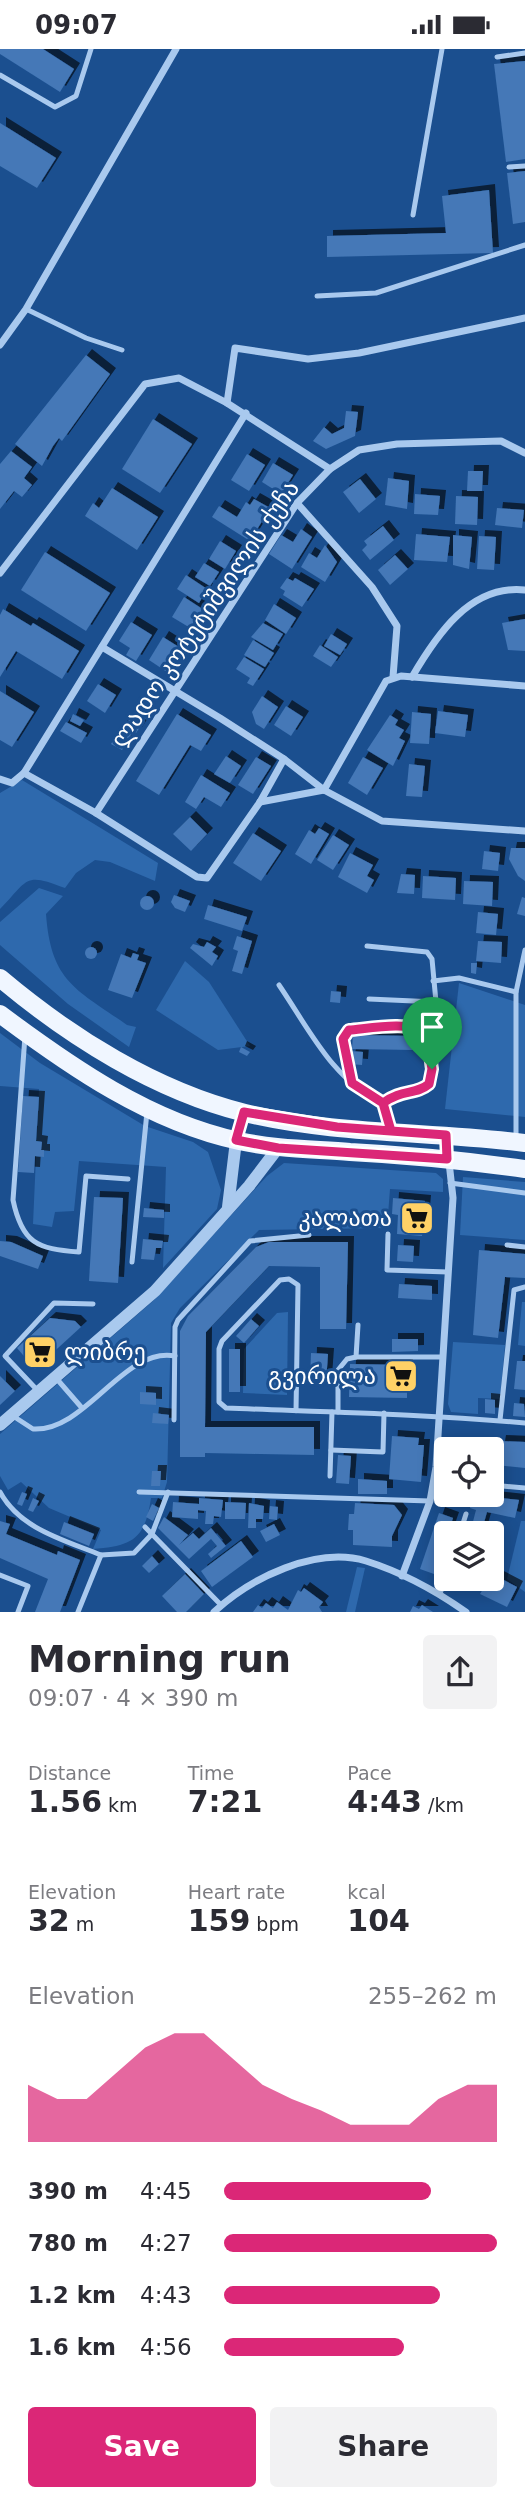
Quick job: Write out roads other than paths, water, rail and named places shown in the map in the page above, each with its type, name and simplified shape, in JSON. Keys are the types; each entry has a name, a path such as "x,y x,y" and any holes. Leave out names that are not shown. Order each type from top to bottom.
{"main road":[{"path":"0,978 76,1033 142,1073 169,1087 244,1112 326,1125 520,1143"},
{"path":"0,1014 98,1081 148,1108 236,1140 278,1148 447,1159 525,1169"},
{"path":"236,1140 244,1112"}],"street":[{"path":"0,345 26,309 176,49"},
{"path":"227,403 235,348 308,359 359,353 525,318"},
{"path":"0,573 145,384 179,378 246,413 330,469"},
{"path":"0,779 12,783 24,773 246,413"},
{"name":"ლადო კოტეტიშვილის ქუჩა","path":"96,813 297,503 330,469 359,450 397,444 501,441 525,453"},
{"path":"297,503 372,587 397,626 393,677"},
{"path":"412,677 437,635 474,602 492,591 525,590"},
{"path":"103,647 284,759 324,790 382,821 525,831"},
{"path":"260,802 324,790 386,681 393,677 525,686"},
{"path":"24,773 96,813 197,877 207,878 260,802 284,759"},
{"path":"437,1437 453,1198 446,1135"},
{"path":"227,1210 232,1191 236,1140"},
{"path":"0,1425 155,1291 278,1148"},
{"path":"402,1576 430,1501 434,1480"},
{"path":"214,1612 269,1572 319,1559 364,1560 440,1594 466,1612"}],"lane":[{"path":"0,75 55,107 76,96 91,49"},
{"path":"413,215 442,49"},
{"path":"497,57 525,53"},
{"path":"509,167 525,166"},
{"path":"317,296 376,293 525,245"},
{"path":"26,309 86,338 122,350"},
{"path":"367,946 427,953 432,958 436,1002 443,1012 442,1050 432,1069 429,1084 423,1089 397,1093 383,1103"},
{"path":"520,1143 516,992 525,950"},
{"path":"433,981 459,978 516,992"},
{"path":"279,985 328,1062 352,1083 383,1103 391,1131"},
{"path":"369,999 436,1002"},
{"path":"352,1083 343,1039 349,1030 408,1026 420,1030 426,1038 432,1069"},
{"path":"25,1033 13,1201 18,1223 32,1241 48,1250 79,1252 86,1176 128,1179"},
{"path":"132,1262 148,1108"},
{"path":"450,1183 525,1193"},
{"path":"388,1234 387,1270 448,1272"},
{"path":"174,1420 174,1356 178,1319 250,1241 309,1235"},
{"path":"507,1245 525,1247"},
{"path":"296,1411 298,1285 289,1279 280,1280 222,1341 219,1349 219,1402 226,1408 296,1411 439,1415 525,1423"},
{"path":"500,1420 514,1290 525,1287"},
{"path":"39,1392 5,1356 54,1303 93,1304"},
{"path":"356,1356 358,1325"},
{"path":"12,1415 21,1424 43,1430 59,1426 141,1363 165,1355 174,1356"},
{"path":"330,1476 338,1370 347,1359 356,1356 443,1357"},
{"path":"56,1378 82,1408"},
{"path":"331,1450 383,1452 384,1413"},
{"path":"504,1486 525,1488"},
{"path":"0,1492 10,1510 22,1520 101,1555 134,1553 152,1534 168,1492"},
{"path":"139,1492 430,1501"},
{"path":"464,1521 466,1514"},
{"path":"145,1527 221,1605"},
{"path":"78,1612 101,1555"},
{"path":"0,1575 28,1586 18,1612"}],"place":[{"name":"კალათა","path":"417,1218"},
{"name":"ლიბრე","path":"40,1352"},
{"name":"გვირილა","path":"401,1376"}]}
